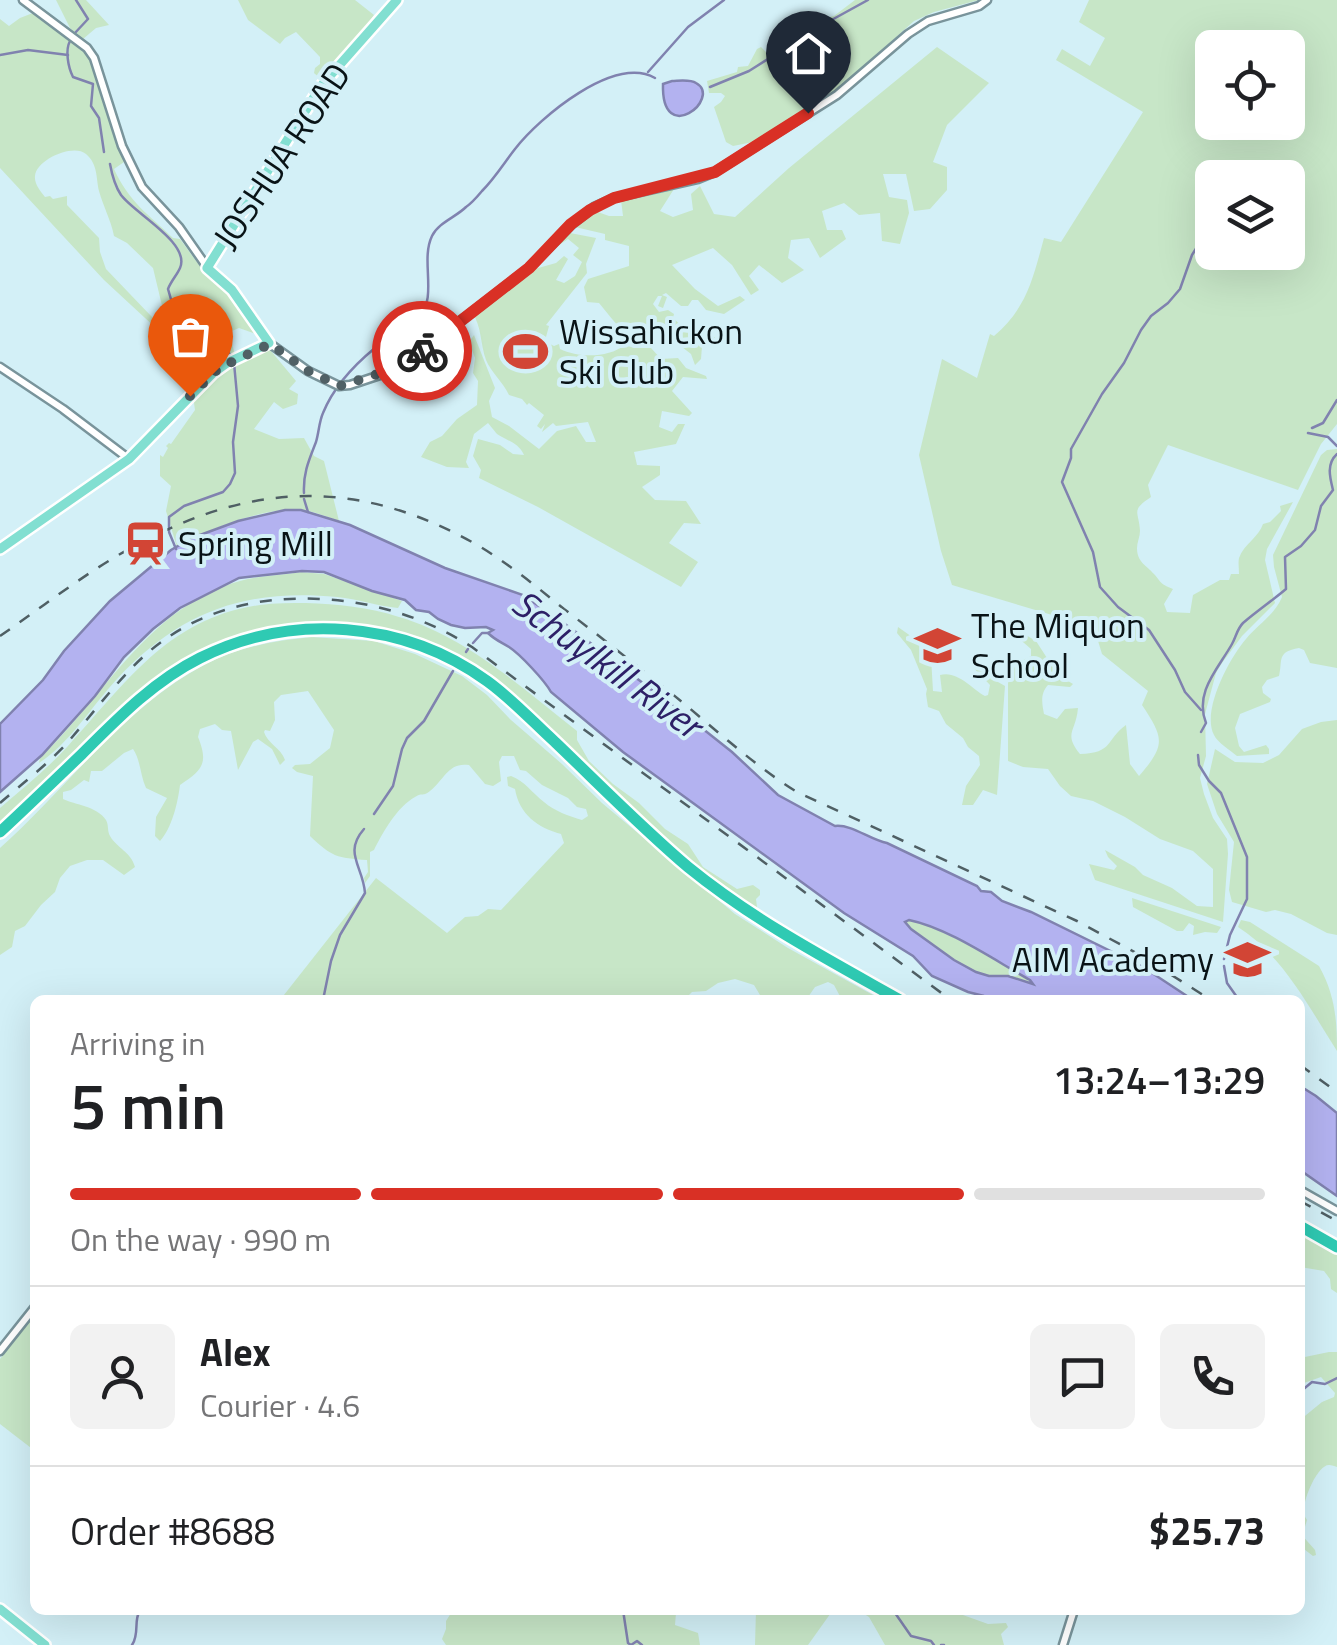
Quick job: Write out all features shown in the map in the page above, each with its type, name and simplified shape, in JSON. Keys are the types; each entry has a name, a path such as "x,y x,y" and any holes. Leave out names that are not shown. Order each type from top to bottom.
{"highway":[{"path":"0,832 148,692 201,657 237,642 285,631 328,628 372,632 432,650 478,675 714,887 777,930 891,995"},
{"path":"0,841 136,708 183,672 228,649 272,637 318,632 361,634 420,650 476,679 706,886 792,944 883,995"},
{"path":"1305,1227 1337,1244"}],"main road":[{"name":"JOSHUA ROAD","path":"208,268 321,86 397,0"},
{"path":"0,549 129,459 198,387 227,363 270,344 232,290 208,268"},
{"path":"0,1609 45,1645"}],"street":[{"path":"23,0 87,48 94,58 122,146 142,187 208,268"},
{"path":"270,344 334,384 345,386 394,369 410,361 529,268 571,224 594,207 614,198 715,172 837,95 928,21 987,0"},
{"path":"0,368 129,459"},
{"path":"1305,1193 1337,1211"},
{"path":"0,1351 30,1312"},
{"path":"1062,1645 1072,1615"}],"green space":[{"path":"56,0 86,0 109,25 96,28 83,39 70,28"},
{"path":"238,0 355,0 374,15 321,79 314,73 320,57 296,32 280,44 248,20"},
{"path":"855,0 979,0 914,21 835,92 753,142 733,146 726,142 714,107 725,96 709,93 707,81 748,66 757,49 761,47 768,54 799,38 814,21 834,16"},
{"path":"1089,0 1337,0 1337,424 1321,444 1298,490 1168,445 1148,485 1151,497 1137,512 1139,557 1162,583 1173,589 1164,604 1167,612 1190,613 1193,595 1220,580 1229,580 1231,574 1239,574 1239,558 1244,549 1263,524 1281,511 1280,506 1293,502 1265,560 1275,603 1222,663 1205,714 1206,756 1200,778 1213,818 1227,839 1223,922 1095,880 1089,864 1114,870 1117,866 1105,850 1197,906 1213,907 1213,869 1193,851 1160,839 1093,801 1071,796 1048,769 1008,761 1008,683 1016,664 1031,656 1031,649 1008,629 1009,625 1036,641 1058,675 1073,684 1048,685 1042,702 1044,714 1057,719 1065,709 1078,708 1071,737 1080,754 1104,748 1126,725 1130,764 1139,776 1158,749 1159,741 1142,705 1148,691 1102,654 1095,631 1089,626 952,585 919,455 942,359 977,378 990,334 994,336 1005,325 1027,292 1044,238 1061,242 1143,112 1056,60 1062,49 1090,66 1105,38 1079,22"},
{"path":"38,11 56,31 59,28 94,58 124,162 114,169 126,190 173,238 180,239 202,269 226,289 258,332 239,328 232,331 235,355 203,376 178,356 153,268 114,236 90,158 80,151 56,155 37,170 37,185 45,197 67,196 67,205 99,238 106,269 152,317 158,330 104,280 0,168 0,19 9,26"},
{"path":"937,47 989,83 947,125 933,162 947,167 947,190 930,209 914,211 906,174 883,174 889,197 907,200 909,213 900,244 882,241 880,213 859,215 844,203 822,211 827,230 842,230 846,239 820,258 809,238 791,240 788,258 804,270 782,283 759,265 749,276 759,290 751,295 732,265 713,248 672,265 718,306 740,296 745,300 724,314 706,310 698,300 681,306 666,293 662,295 667,297 663,308 658,306 662,296 658,296 653,304 659,312 668,310 674,314 673,318 688,332 715,337 715,344 702,346 701,359 695,365 691,354 682,347 682,338 670,334 667,327 654,329 647,337 633,337 599,303 587,302 584,287 588,279 629,266 629,246 605,240 605,234 575,227 595,211 623,216 621,200 674,189 660,211 673,217 693,210 691,194 700,186 714,214 735,217"},
{"path":"570,233 596,238 586,264 587,273 546,325 546,337 541,334 538,338 584,355 602,354 625,345 651,348 661,359 678,358 686,368 707,379 683,377 672,391 692,413 689,416 662,411 659,427 672,432 678,424 685,424 676,444 634,452 637,465 660,466 660,475 642,487 655,500 686,501 701,524 684,523 669,543 698,562 681,587 479,478 481,470 473,456 478,439 524,455 488,423 474,434 466,462 469,468 447,467 421,457 430,442 477,405 478,381 473,373 475,358 469,342 474,335 495,388 489,401 492,417 539,449 557,431 576,426 586,442 596,442 588,422 556,426 553,423 542,432 545,424 541,429 537,426 544,415 509,395 488,364 472,312 531,270 556,263 564,256 568,259 556,280 564,283 575,276 582,262 573,255 579,248 568,239 556,244"},
{"path":"266,345 296,381 289,389 298,394 297,404 283,409 274,402 254,429 279,439 304,438 314,456 324,461 339,521 305,511 270,512 204,533 177,547 166,511 171,486 160,476 160,455 163,457 166,446 195,410 193,396 213,373"},
{"path":"1337,449 1337,668 1310,663 1299,648 1284,654 1279,676 1267,680 1262,687 1270,702 1240,714 1235,728 1244,752 1266,745 1269,754 1237,756 1214,735 1214,699 1239,647 1282,597 1273,555 1321,455"},
{"path":"301,572 324,574 402,601 398,608 337,597 273,597 244,601 190,621 141,656 70,735 39,763 130,656 179,611 208,593 240,581"},
{"path":"277,603 353,607 399,617 448,637 493,665 577,731 577,740 589,761 665,829 688,844 703,867 737,889 753,885 760,890 757,907 751,909 691,864 449,654 317,624 182,663 0,827 0,808 52,763 130,677 174,639 228,612"},
{"path":"898,627 927,644 933,691 942,692 940,675 946,674 988,695 990,685 970,664 988,671 991,678 1005,686 997,795 983,790 973,805 962,805 966,786 980,765 979,756 946,724 939,711 928,707 927,689 911,650 897,633"},
{"path":"311,637 374,641 415,654 462,676 602,803 735,914 873,995 839,995 828,982 815,987 809,995 760,995 754,985 735,979 689,995 284,995 376,878 447,933 465,917 478,916 488,909 501,910 564,843 561,834 537,824 525,813 515,789 508,786 507,777 520,781 557,811 582,820 588,816 586,809 520,770 514,756 502,756 501,781 493,786 485,784 469,765 456,766 430,791 408,801 396,813 370,852 370,876 365,883 367,860 336,855 310,836 313,776 292,768 310,764 330,748 334,730 308,691 281,695 274,702 275,720 270,731 264,732 285,760 280,765 272,749 258,739 238,770 231,731 215,724 200,729 201,766 180,785 171,822 160,841 155,836 156,817 167,798 146,788 133,749 102,771 91,771 89,782 84,780 63,792 63,799 102,815 110,836 135,867 124,875 103,860 70,866 55,892 25,926 15,931 12,947 0,955 0,848 106,740 163,691 228,654"},
{"path":"1337,720 1337,935 1291,914 1266,912 1232,902 1229,890 1234,842 1217,814 1207,784 1215,749 1235,762 1263,763 1279,755 1302,729"},
{"path":"1132,898 1221,927 1217,933 1193,935 1194,926 1189,923 1183,931 1177,931 1133,907"},
{"path":"1241,920 1250,922 1319,966 1334,1007 1337,1051 1305,995 1269,953 1238,927"},
{"path":"905,921 968,944 1033,983 976,972 911,929"},
{"path":"1305,1237 1337,1254 1337,1293 1331,1289 1324,1271 1305,1268"},
{"path":"30,1320 30,1447 0,1424 0,1359"},
{"path":"1337,1352 1337,1467 1324,1467 1305,1501 1305,1416 1335,1393 1321,1377 1305,1383 1305,1357"},
{"path":"1305,1539 1315,1550 1313,1556 1305,1550"},
{"path":"450,1615 676,1615 675,1625 698,1633 700,1645 446,1645 442,1639"},
{"path":"756,1615 829,1615 808,1645 755,1645"},
{"path":"866,1615 963,1615 988,1624 1006,1623 1008,1627 1001,1634 1004,1645 885,1645"}],"water":[{"path":"693,82 702,90 697,107 689,113 671,113 665,103 663,84"},
{"name":"Schuylkill River","path":"301,510 350,525 445,568 523,595 698,725 778,795 835,826 848,827 887,843 981,891 991,892 1002,901 1143,967 1185,995 980,995 932,976 913,956 844,913 623,752 551,692 519,655 488,633 493,630 451,625 429,612 416,610 405,600 324,572 239,578 180,608 124,657 42,755 0,792 0,724 110,601 171,550 238,521","holes":["905,922 939,930 971,946 1033,984 976,972"]},
{"path":"1305,1089 1337,1113 1337,1196 1305,1174"}],"waterway":[{"path":"74,34 88,19 76,0"},
{"path":"648,72 688,27 724,0"},
{"path":"817,28 868,0"},
{"path":"710,87 749,71 806,35"},
{"path":"70,41 68,59 73,77 93,84 91,106 99,118 104,152"},
{"path":"0,55 28,50 68,55"},
{"path":"304,493 307,467 333,394 359,362 415,322 425,309 429,246 435,231 472,202 515,149 559,106 619,75 638,73 655,78"},
{"path":"110,164 121,195 177,249 180,268 168,289 184,328 196,338 220,340 231,356"},
{"path":"1195,250 1180,289 1151,316 1102,394 1071,449 1062,482 1093,552 1100,587 1118,607 1149,630 1185,692 1201,710"},
{"path":"176,549 169,532 169,517 184,506 223,492 235,473 233,442 238,406 234,363"},
{"path":"1312,428 1323,423 1337,400"},
{"path":"1308,433 1328,437 1337,446"},
{"path":"1201,732 1206,723 1203,701 1209,681 1241,625 1286,589 1285,557 1315,530 1321,506 1333,490 1330,467 1337,454"},
{"path":"304,499 308,512"},
{"path":"473,643 482,633 488,633"},
{"path":"374,814 393,786 407,738 424,721 453,671"},
{"path":"1198,755 1199,765 1221,793 1247,857 1247,899 1224,959"},
{"path":"324,995 340,935 365,893 355,853 364,829"},
{"path":"1224,966 1227,983 1235,995"},
{"path":"1305,1388 1312,1382 1325,1384 1337,1378"},
{"path":"132,1645 138,1615"},
{"path":"624,1615 628,1643 637,1641 642,1645"},
{"path":"896,1615 911,1636 934,1645"}],"railway":[{"path":"0,636 127,550 189,520 231,506 313,496 395,509 437,525 501,560 746,756 797,792 1077,921 1203,995"},
{"path":"0,803 60,750 148,653 192,623 267,601 321,599 381,608 419,620 472,647 944,995"},
{"path":"1305,1069 1337,1092"},
{"path":"1305,1204 1337,1221"}],"way so far":[{"path":"190,396 219,368 270,344 308,371 340,386 394,369 422,351"}],"place":[{"name":"Wissahickon Ski Club","path":"526,352"},
{"name":"Spring Mill","path":"145,544"},
{"name":"The Miquon School","path":"938,646"},
{"name":"AIM Academy","path":"1247,960"}],"route":[{"path":"422,351 529,268 590,210 614,198 715,172 808,113"}]}
